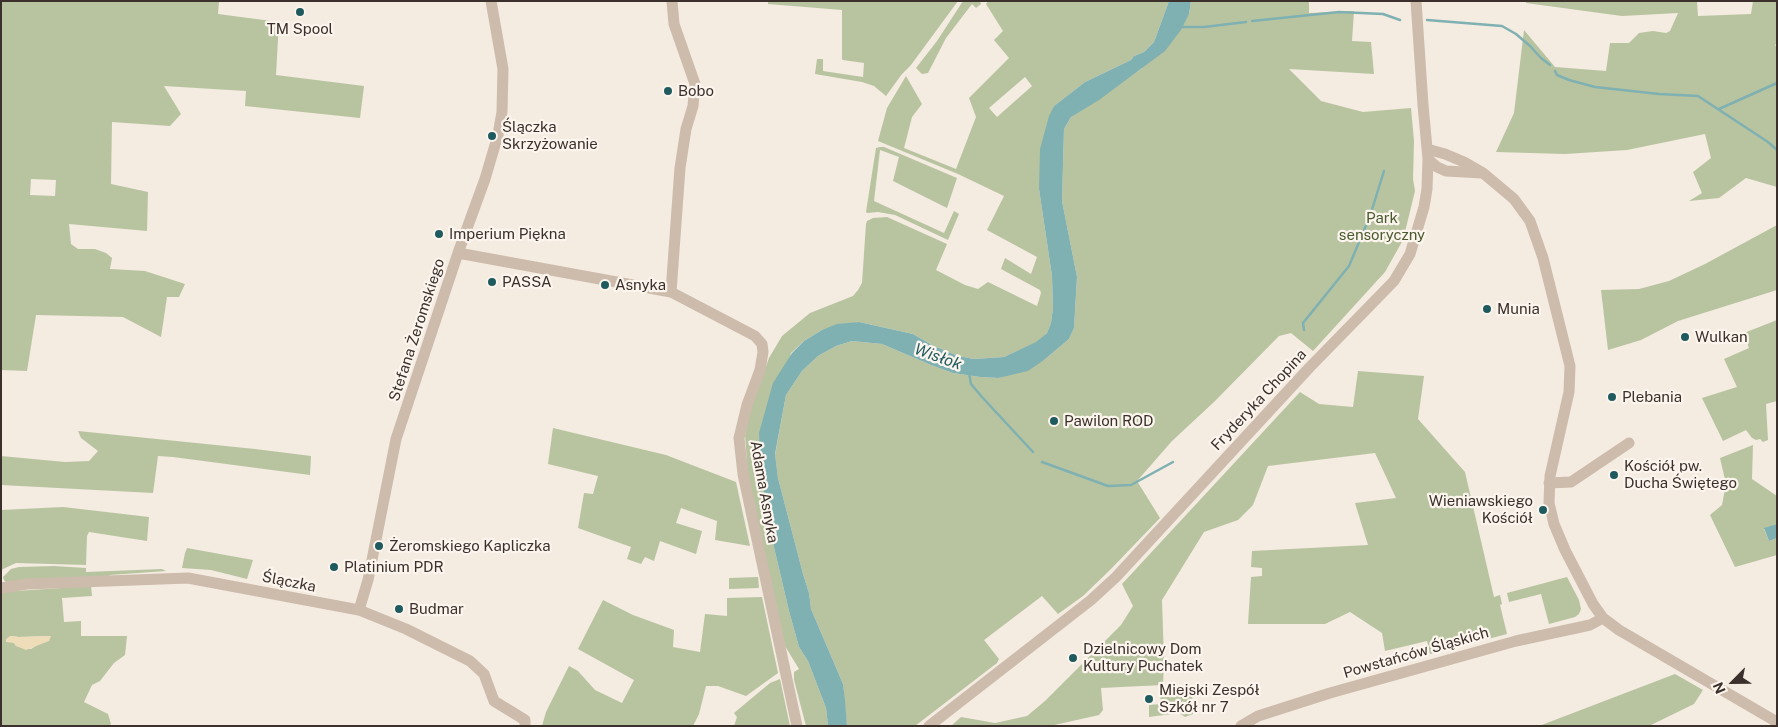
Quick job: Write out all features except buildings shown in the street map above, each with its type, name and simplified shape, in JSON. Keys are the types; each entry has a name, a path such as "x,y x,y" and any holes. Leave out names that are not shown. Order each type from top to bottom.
{"street":[{"name":"Stefana Żeromskiego","path":"359,610 368,580 396,439 494,150 502,112 503,69 492,1"},
{"path":"671,292 680,168 686,128 693,106 695,84 674,24 672,1"},
{"name":"Fryderyka Chopina","path":"930,726 1091,600 1116,577 1309,368 1394,281 1410,254 1424,207 1427,189 1428,154 1416,1"},
{"path":"1425,129 1445,154"},
{"path":"1428,154 1445,154 1483,173 1514,199 1530,221 1543,258 1570,366 1569,392 1549,483 1549,503 1554,524 1578,577 1603,618 1618,630 1777,722"},
{"path":"1428,154 1437,167 1446,171 1483,173"},
{"path":"1427,189 1434,178 1446,171"},
{"name":"Adama Asnyka","path":"458,253 671,292 755,336 762,344 763,352 760,370 747,404 739,438 743,474 797,726"},
{"path":"1549,483 1570,482 1629,443"},
{"name":"Ślączka","path":"1,588 27,584 188,578 359,610 406,629 470,660 484,674 494,701 525,720 525,726"},
{"name":"Powstańców Śląskich","path":"1241,726 1258,716 1330,692 1516,640 1590,625 1603,618"}],"green space":[{"path":"1,1 219,1 218,14 279,22 276,75 364,86 360,118 245,106 246,91 164,86 181,114 170,126 112,122 111,184 148,192 147,231 69,224 71,244 78,249 95,249 106,253 112,258 110,269 145,271 185,284 179,297 167,297 161,337 123,317 36,315 27,371 1,370","holes":["31,179 56,180 55,196 30,195"]},
{"path":"768,1 958,1 886,96 874,86 862,82 815,74 817,59 823,59 823,71 863,77 864,63 842,59 842,10 768,4"},
{"path":"963,1 980,1 981,4 976,8 972,4 946,38 928,73 922,74 916,68 937,41"},
{"path":"988,1 1169,1 1154,42 1144,52 1085,82 1054,106 1039,189 1052,276 1053,308 1051,323 1047,333 1037,342 1004,357 974,359 958,356 932,345 913,334 859,322 822,330 804,341 791,353 761,475 769,526 799,647 808,661 826,708 828,726 806,726 794,680 794,672 799,669 785,646 748,477 745,435 751,407 769,358 782,336 810,313 853,296 858,290 862,283 866,224 867,221 873,218 887,217 947,244 936,270 965,285 978,289 988,282 1037,306 1041,293 1040,290 1001,269 1005,258 1031,274 1037,257 987,230 1004,196 958,174 878,141 887,108 906,76 922,104 912,117 904,148 956,169 976,117 969,98 1009,58 994,40 1003,31 986,4","holes":["1025,77 1032,86 997,117 989,108"]},
{"name":"Park sensoryczny","path":"1191,1 1309,1 1309,13 1354,11 1352,41 1371,42 1374,74 1289,69 1321,101 1363,112 1411,108 1415,191 1403,240 1385,272 1313,351 1291,333 1279,336 1214,402 1172,441 1137,481 1160,518 1083,596 1058,614 1042,596 984,640 999,659 997,663 915,726 847,726 843,684 811,609 809,593 778,478 775,455 786,395 802,371 818,356 836,346 852,341 882,344 953,373 998,378 1044,360 1069,339 1074,328 1077,277 1062,201 1064,129 1071,117 1141,69 1189,14"},
{"path":"1526,1 1697,1 1698,16 1751,14 1753,1 1777,1 1777,43 1775,45 1777,48 1777,187 1746,178 1719,198 1689,201 1702,193 1693,172 1711,158 1705,134 1627,150 1565,154 1496,152 1514,113 1524,30 1555,67 1606,71 1610,43 1629,43 1639,33 1653,31 1666,33 1670,31 1678,13 1622,16 1526,3"},
{"path":"880,147 957,178 947,208 893,181 899,157 880,150 874,201 944,233 954,211 959,214 948,240 895,215 866,212 876,148"},
{"path":"1777,225 1777,290 1678,321 1641,340 1608,350 1601,290 1639,289 1669,281"},
{"path":"1777,320 1777,401 1766,404 1768,440 1763,442 1760,439 1756,440 1746,430 1723,441 1702,398 1737,387 1724,359 1749,348 1744,333"},
{"path":"1358,371 1424,376 1418,419 1465,472 1494,597 1500,595 1502,604 1500,605 1507,634 1430,654 1427,641 1385,651 1382,633 1350,612 1325,624 1248,624 1251,577 1262,576 1262,568 1251,567 1252,551 1368,545 1355,503 1396,498 1375,453 1268,466 1253,505 1238,520 1204,532 1162,600 1163,685 1101,688 1103,710 1099,715 1050,726 951,726 961,717 995,723 1027,716 1045,701 1121,625 1133,606 1122,584 1300,392 1319,404 1353,407"},
{"path":"553,428 666,455 736,482 750,546 715,540 717,521 681,508 676,523 702,531 696,554 660,541 654,561 645,557 641,564 627,559 631,547 578,528 584,493 593,494 598,476 548,464"},
{"path":"78,431 311,456 310,475 158,456 153,493 1,485 1,456 65,462 89,461 98,451 81,438"},
{"path":"1753,445 1752,479 1777,496 1777,524 1764,529 1769,541 1777,538 1777,555 1735,567 1710,515 1722,505 1726,484 1720,458"},
{"path":"63,507 149,517 147,541 89,532 87,536 86,565 16,563 1,570 1,510"},
{"path":"187,548 253,560 247,579 211,570 182,568"},
{"path":"54,566 86,568 86,572 162,569 166,571 6,582 3,577 11,569 19,567"},
{"path":"758,577 759,588 729,589 729,578"},
{"path":"1567,577 1579,600 1581,609 1575,617 1549,624 1541,594 1509,602 1507,593"},
{"path":"91,586 92,596 62,598 64,622 81,621 81,636 127,636 125,655 114,663 100,681 92,685 84,702 108,714 111,724 109,726 1,726 1,592","holes":["10,636 51,636 31,649 16,646"]},
{"path":"762,597 778,673 746,696 718,686 706,686 699,714 693,726 542,726 546,712 569,666 578,671 595,690 622,703 634,680 578,649 603,600 633,615 674,630 673,647 700,652 705,614 727,616 727,598"},
{"path":"1675,674 1703,690 1694,704 1649,726 1539,726"},
{"path":"780,679 790,726 734,726 737,717 734,713 770,683"},
{"path":"1172,687 1176,691 1192,691 1193,714 1185,717 1179,713 1149,717 1149,705 1161,704 1160,694 1165,693 1166,689"}],"sand":[{"path":"10,636 51,636 49,641 26,650 16,646 14,643 6,642 6,639"}],"water":[{"name":"Wisłok","path":"1169,1 1191,1 1189,14 1181,30 1165,51 1099,100 1071,117 1064,129 1062,201 1077,277 1074,328 1069,339 1028,371 998,378 953,373 882,344 852,341 836,346 818,356 802,371 786,395 775,454 778,478 809,593 811,609 843,684 847,726 828,726 826,708 808,661 799,647 769,526 761,475 759,433 773,383 792,353 804,341 822,330 837,324 859,322 913,334 932,345 958,356 974,359 1004,357 1036,342 1047,333 1051,323 1053,308 1052,276 1039,189 1040,149 1049,116 1054,106 1085,82 1144,52 1154,42"},
{"path":"1777,524 1777,538 1769,541 1764,528"}],"waterway":[{"path":"1252,21 1339,12 1383,14 1400,20"},
{"path":"1427,20 1502,26 1516,34 1550,65"},
{"path":"1180,27 1204,27 1246,22"},
{"path":"1555,71 1557,75 1569,80 1595,87 1698,96 1768,142 1777,150"},
{"path":"1719,109 1777,83"},
{"path":"1304,330 1303,323 1349,266 1370,216 1384,171"},
{"path":"969,373 971,384 1033,452"},
{"path":"1042,462 1108,486 1131,485 1173,462"}],"place":[{"name":"TM Spool","path":"300,12"},
{"name":"Bobo","path":"668,91"},
{"name":"Ślączka Skrzyżowanie","path":"492,136"},
{"name":"Imperium Piękna","path":"439,234"},
{"name":"PASSA","path":"492,282"},
{"name":"Asnyka","path":"605,285"},
{"name":"Munia","path":"1487,309"},
{"name":"Wulkan","path":"1685,337"},
{"name":"Plebania","path":"1612,397"},
{"name":"Pawilon ROD","path":"1054,421"},
{"name":"Kościół pw. Ducha Świętego","path":"1614,475"},
{"name":"Wieniawskiego Kościół","path":"1543,510"},
{"name":"Żeromskiego Kapliczka","path":"379,546"},
{"name":"Platinium PDR","path":"334,567"},
{"name":"Budmar","path":"399,609"},
{"name":"Dzielnicowy Dom Kultury Puchatek","path":"1073,658"},
{"name":"Miejski Zespół Szkół nr 7","path":"1149,699"}]}
